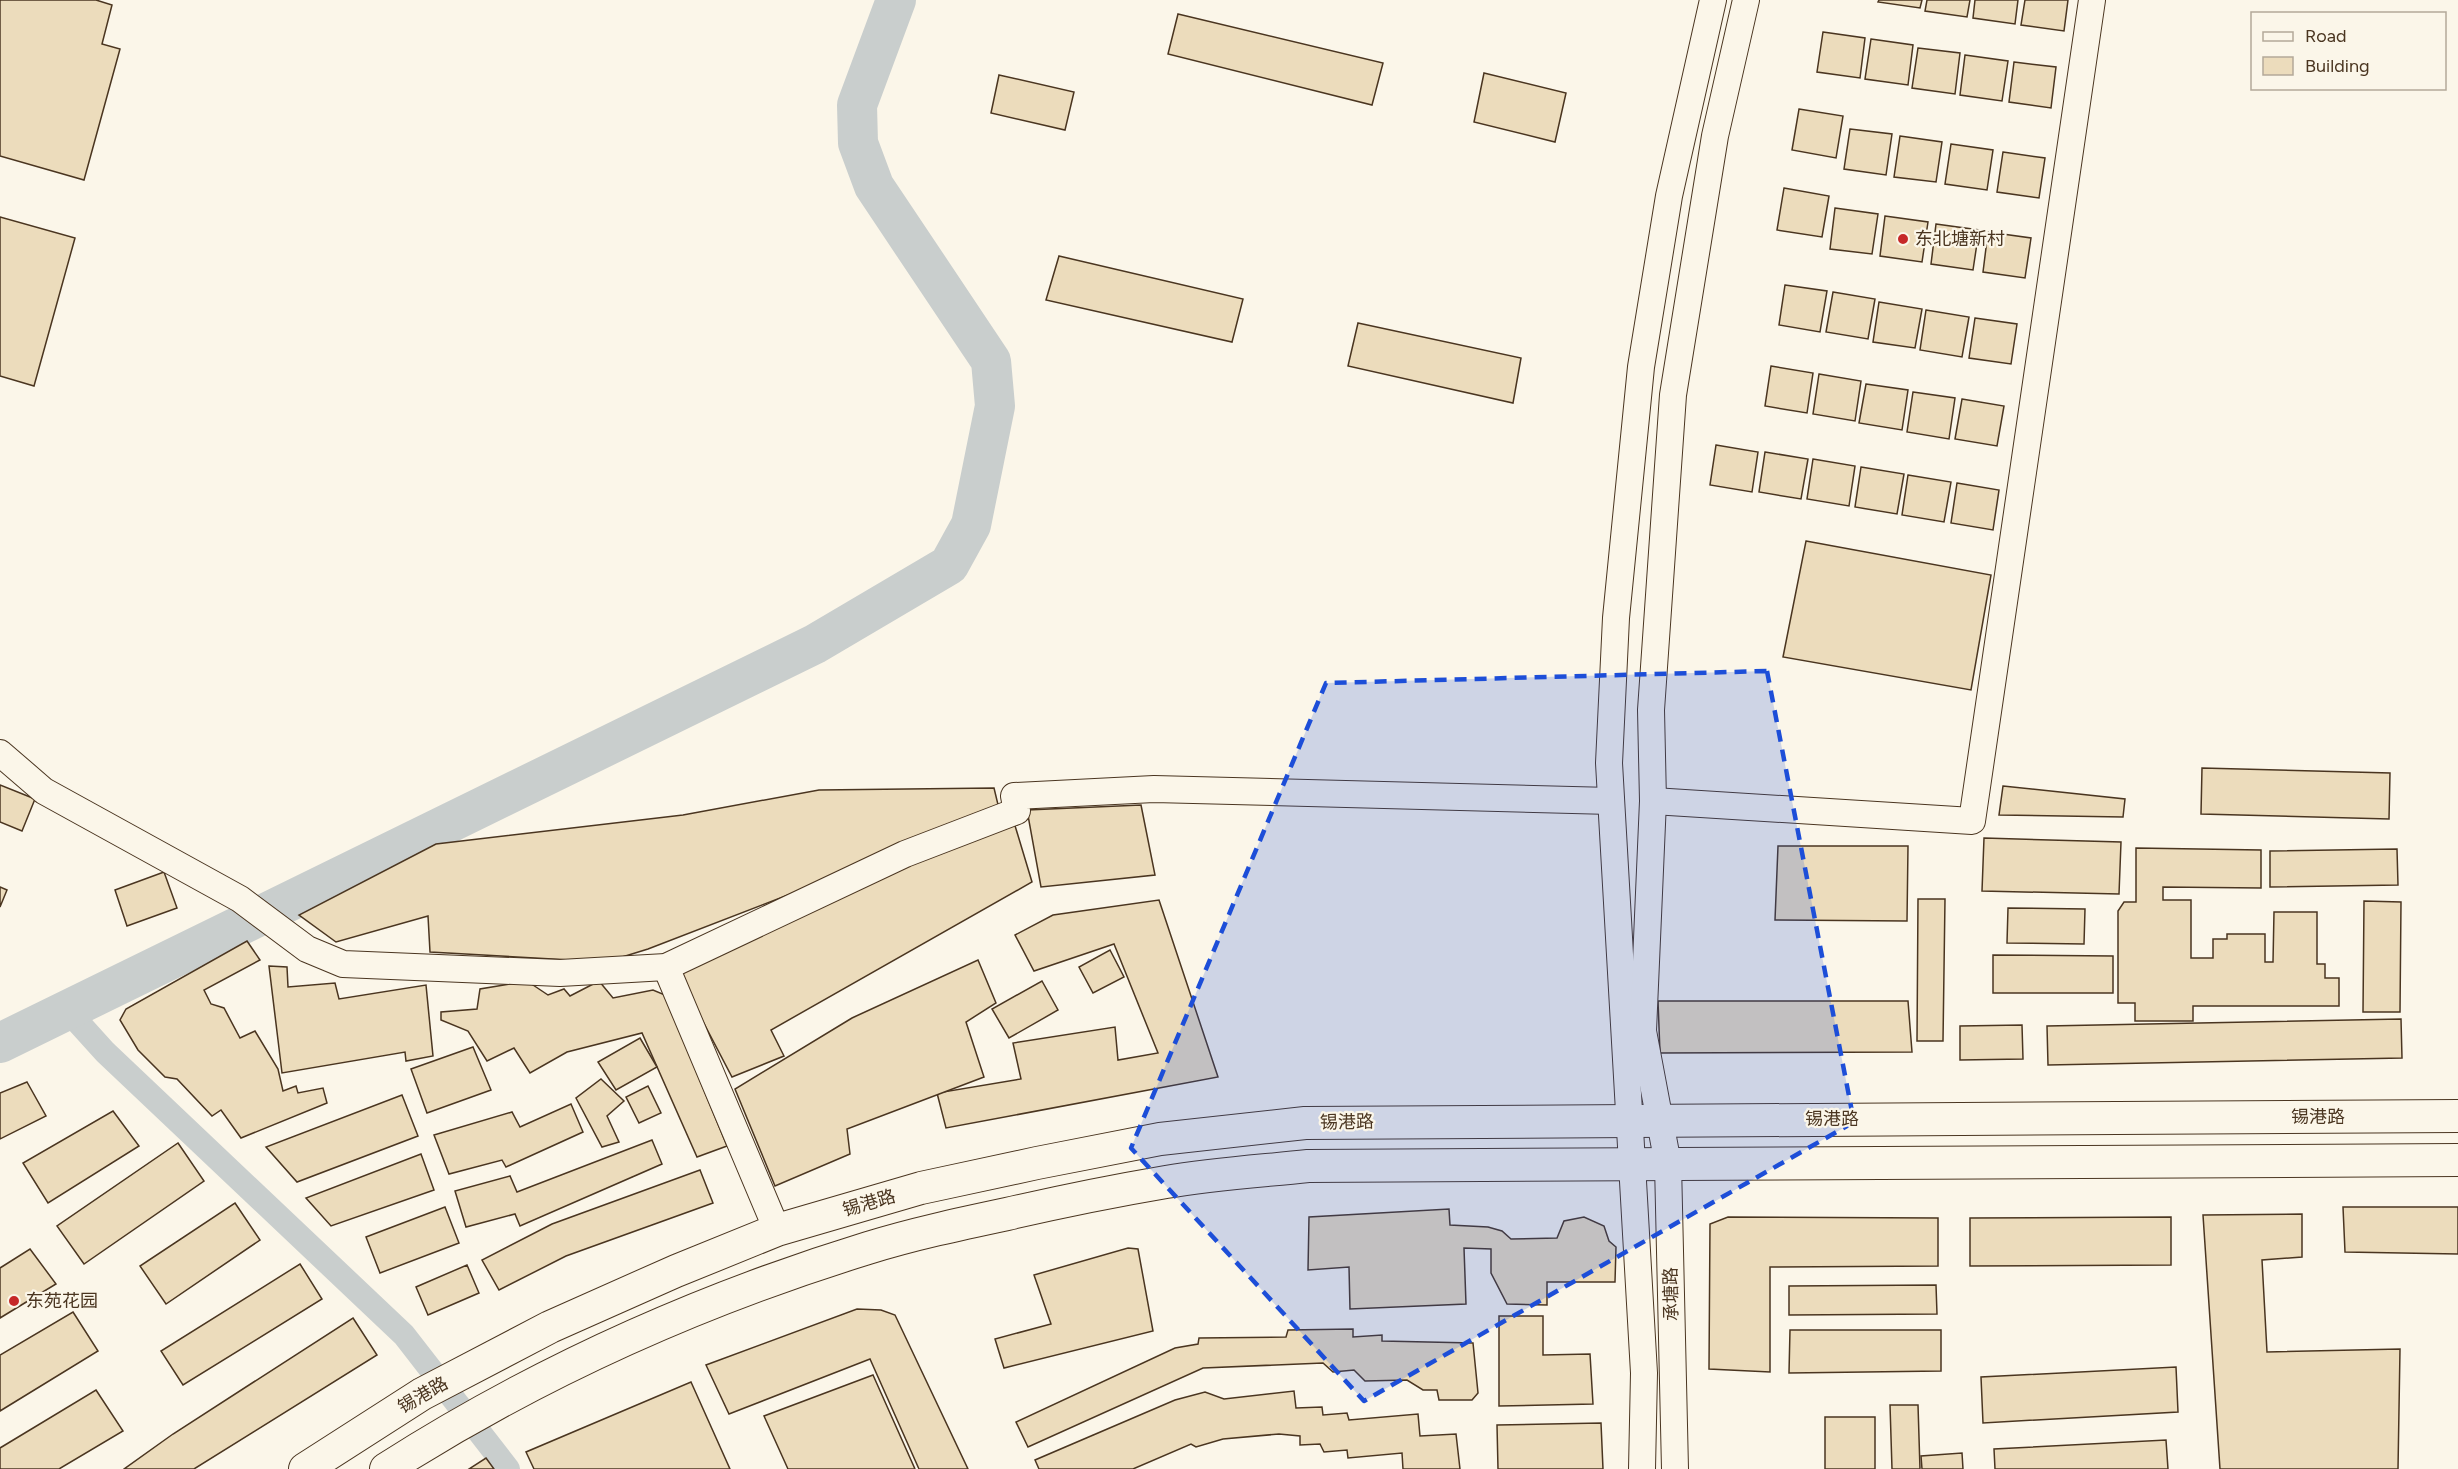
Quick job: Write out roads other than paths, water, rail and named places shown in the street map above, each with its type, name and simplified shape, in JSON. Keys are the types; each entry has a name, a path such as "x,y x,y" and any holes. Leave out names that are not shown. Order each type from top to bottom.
{"main road":[{"name":"锡港路","path":"305,1469 422,1394 550,1327 676,1271 777,1230 921,1188 1160,1139 1305,1123 2458,1116"},
{"path":"386,1469 444,1432 569,1366 692,1311 786,1276 868,1248 932,1230 1167,1182 1308,1166 2458,1160"}],"street":[{"name":"承塘路","path":"1642,1469 1644,1373 1609,763 1616,618 1641,367 1670,196 1713,0"},
{"name":"承塘路","path":"1675,1469 1668,1164 1644,1031 1653,801 1651,710 1673,394 1715,136 1746,0"},
{"path":"1653,801 1972,821 2092,0"},
{"path":"0,753 44,791 240,899 307,949 343,964 560,973 666,967 905,854 1017,811 1014,796 1154,789 1611,801"},
{"path":"666,967 777,1230"}],"waterway":[{"path":"0,1043 815,644 949,565 971,525 995,406 991,361 874,186 858,143 857,105 896,0"},
{"path":"67,1010 105,1052 404,1335 508,1469"}],"place":[{"name":"东北塘新村","path":"1903,239"},
{"name":"东苑花园","path":"14,1301"}]}
